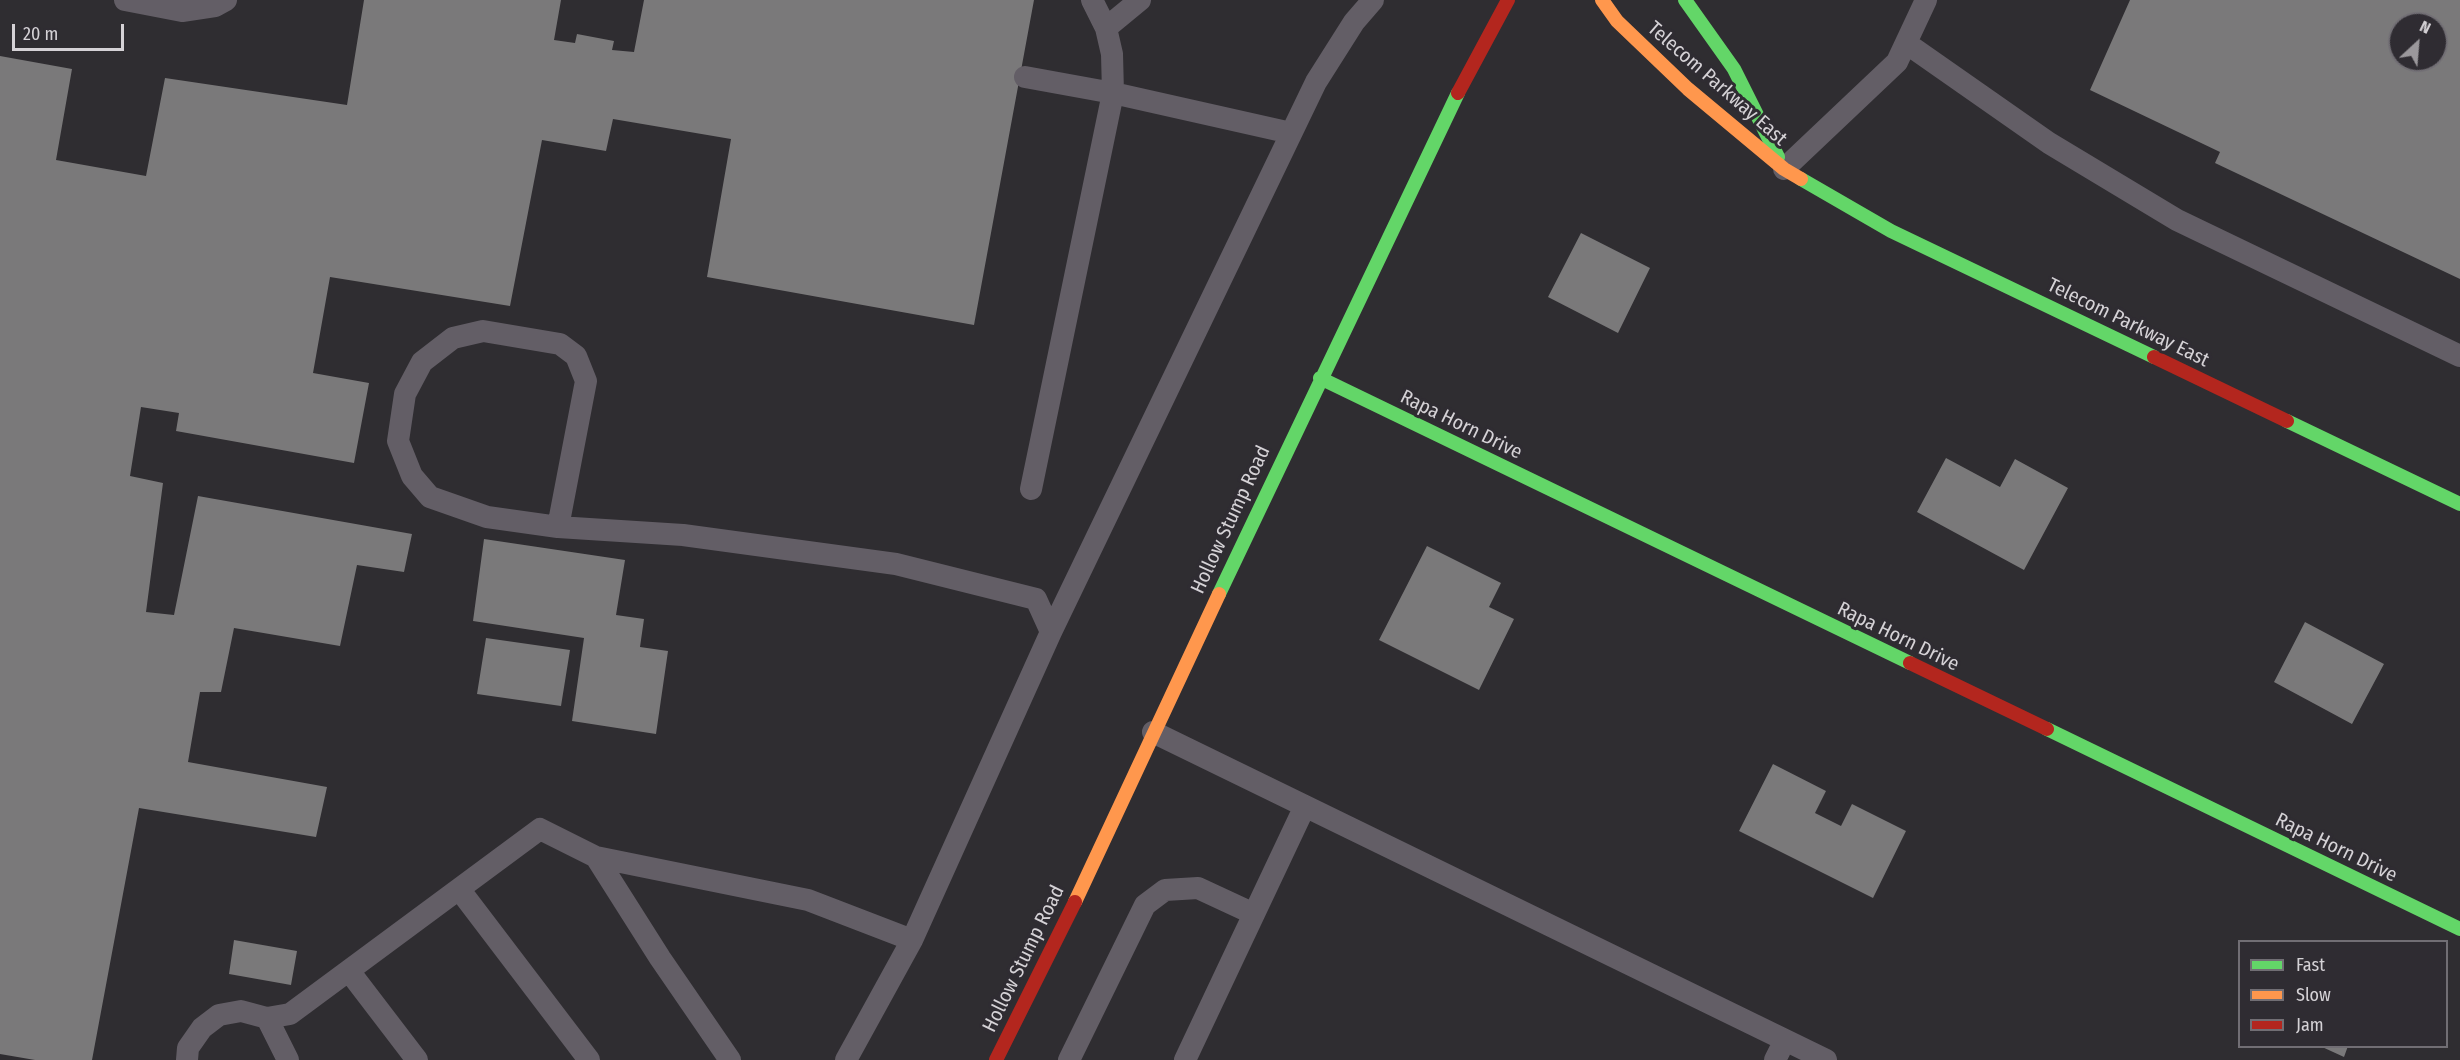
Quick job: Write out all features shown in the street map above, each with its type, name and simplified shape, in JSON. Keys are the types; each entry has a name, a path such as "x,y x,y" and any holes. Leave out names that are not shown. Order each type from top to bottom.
{"street":[{"name":"Hollow Stump Road","path":"996,1060 1056,942 1320,378 1470,69 1508,0"},
{"name":"Telecom Parkway East","path":"1602,0 1617,21 1688,88 1784,169 1891,231 2460,504"},
{"name":"Telecom Parkway East","path":"1685,0 1734,69 1784,169"},
{"name":"Rapa Horn Drive","path":"1320,378 2460,929"}],"lane":[{"path":"125,0 182,11 215,6 226,0"},
{"path":"1031,489 1113,93 1112,54 1106,28 1092,0"},
{"path":"1106,28 1140,0"},
{"path":"846,1060 912,940 1051,632 1316,82 1354,22 1373,0"},
{"path":"1784,169 1897,62 1926,0"},
{"path":"1906,43 2049,143 2177,220 2460,356"},
{"path":"1025,76 1113,93 1291,134"},
{"path":"558,527 586,381 576,356 560,344 483,331 453,338 422,362 405,394 398,441 412,476 430,497 487,516 558,527 683,535 896,564 1036,599 1051,632"},
{"path":"1153,732 1305,806 1780,1050 1826,1060"},
{"path":"1185,1060 1305,806"},
{"path":"187,1060 189,1048 202,1028 219,1015 240,1011 267,1018 290,1014 540,829 596,857 808,900 912,940"},
{"path":"596,857 660,958 730,1060"},
{"path":"1069,1060 1145,905 1165,890 1198,888 1254,914"},
{"path":"459,889 589,1060"},
{"path":"349,970 417,1060"},
{"path":"267,1018 288,1060"}],"building":[{"path":"364,0 561,0 554,40 575,43 577,34 614,41 612,50 634,52 644,0 1034,0 974,325 707,277 731,139 613,119 606,151 542,140 510,306 330,277 313,373 369,383 354,463 176,431 179,413 141,407 130,476 163,483 146,612 174,615 198,496 412,534 404,572 357,565 340,646 234,628 221,692 200,692 188,762 327,787 316,837 139,808 92,1060 35,1060 0,1054 0,56 72,69 56,160 146,176 165,78 347,105"},
{"path":"2130,0 2460,0 2460,279 2215,163 2220,152 2090,90"},
{"path":"1581,233 1650,268 1618,333 1548,297"},
{"path":"1946,458 2000,487 2015,459 2068,488 2024,570 1917,512"},
{"path":"484,539 625,560 616,615 644,619 640,647 668,651 656,734 572,721 584,638 473,621"},
{"path":"1427,546 1501,583 1489,607 1514,619 1479,690 1379,640"},
{"path":"2305,622 2384,664 2352,724 2274,682"},
{"path":"486,638 570,650 561,706 477,694"},
{"path":"1773,764 1826,791 1815,813 1841,826 1852,804 1906,831 1873,898 1739,831"},
{"path":"234,940 297,951 291,985 229,974"},
{"path":"2324,1048 2347,1048 2344,1057"}],"traffic: fast":[{"path":"1685,0 1734,69 1778,157"},
{"path":"1219,594 1458,93"},
{"path":"1801,179 1891,231 2154,357"},
{"path":"1320,378 1910,663"},
{"path":"2287,421 2460,504"},
{"path":"2047,729 2460,929"}],"traffic: slow":[{"path":"1602,0 1617,21 1688,89 1784,169 1801,179"},
{"path":"1075,902 1219,594"}],"traffic: jam":[{"path":"1458,93 1508,0"},
{"path":"2154,357 2287,421"},
{"path":"1910,663 2047,729"},
{"path":"996,1060 1075,902"}]}
